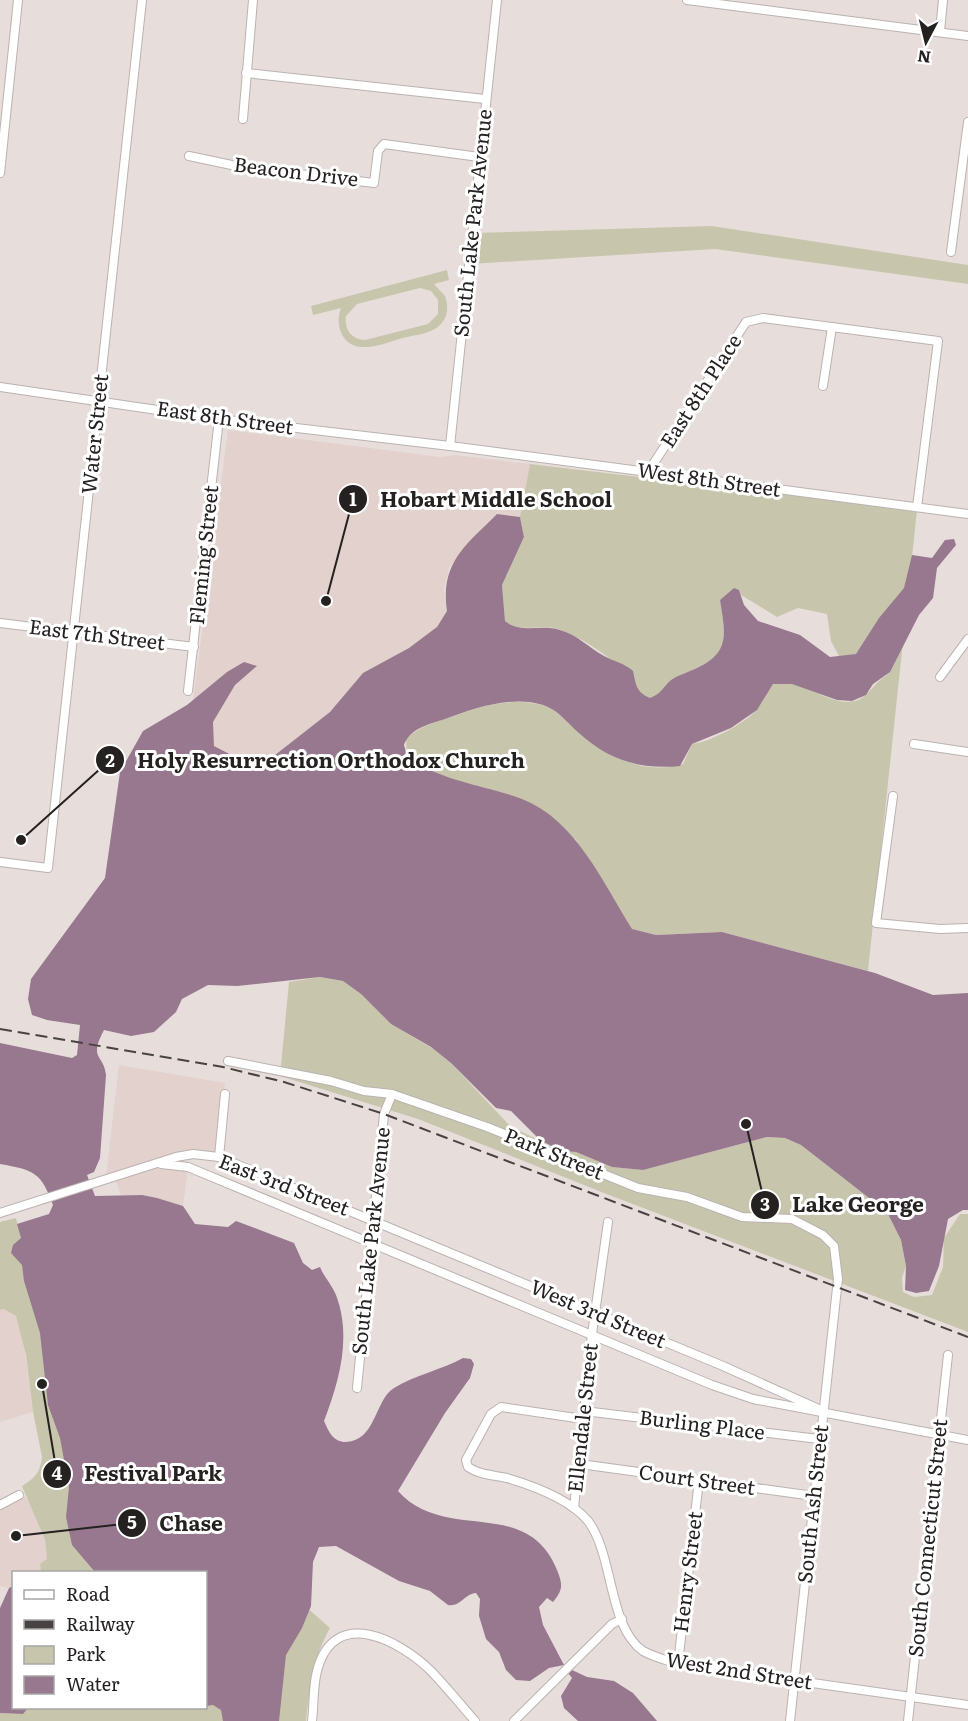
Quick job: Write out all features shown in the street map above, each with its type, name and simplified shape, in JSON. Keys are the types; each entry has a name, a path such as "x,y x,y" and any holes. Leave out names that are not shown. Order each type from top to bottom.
{"street":[{"path":"0,173 18,0"},
{"name":"Water Street","path":"0,862 48,868 142,0"},
{"path":"243,119 253,0"},
{"name":"South Lake Park Avenue","path":"450,446 497,0"},
{"path":"687,0 968,36"},
{"path":"940,32 943,0"},
{"path":"246,73 485,99"},
{"path":"951,252 966,157 968,122"},
{"name":"Beacon Drive","path":"189,156 241,167 374,183 378,151 384,144 479,157"},
{"name":"East 8th Place","path":"648,472 747,322 763,318 832,327"},
{"path":"823,386 832,327 938,341 917,507"},
{"name":"East 8th Street","path":"0,387 219,419 450,446"},
{"name":"Fleming Street","path":"188,691 219,419"},
{"name":"West 8th Street","path":"450,446 968,514"},
{"name":"East 7th Street","path":"0,623 72,634 194,647"},
{"path":"940,677 968,639"},
{"path":"914,744 968,752"},
{"path":"893,796 876,923 940,929 968,928"},
{"name":"Park Street","path":"228,1061 331,1081 364,1091 392,1094 487,1127 638,1188 687,1197 742,1217 792,1219 823,1235 834,1246 838,1265 837,1287"},
{"path":"219,1157 225,1094"},
{"name":"South Lake Park Avenue","path":"357,1388 384,1114 392,1094"},
{"name":"East 3rd Street","path":"0,1213 135,1169 193,1154 219,1157 372,1219"},
{"name":"East 3rd Street","path":"160,1164 188,1167 370,1242"},
{"name":"West 3rd Street","path":"372,1219 787,1393 823,1411"},
{"name":"Ellendale Street","path":"574,1508 592,1334 608,1222"},
{"name":"West 3rd Street","path":"370,1242 743,1396 968,1440"},
{"name":"South Ash Street","path":"789,1721 837,1287"},
{"name":"South Connecticut Street","path":"908,1721 948,1354"},
{"name":"Burling Place","path":"501,1407 819,1439"},
{"name":"West 2nd Street","path":"501,1407 491,1414 466,1460 468,1467 477,1473 507,1478 533,1488 574,1508 588,1522 599,1542 622,1619 629,1635 642,1650 678,1664 968,1705"},
{"name":"Court Street","path":"580,1464 814,1496"},
{"name":"Henry Street","path":"678,1664 699,1480"},
{"path":"0,1505 19,1495"},
{"path":"514,1721 612,1624 622,1619"},
{"path":"312,1721 317,1670 330,1644 346,1633 370,1633 404,1650 431,1671 475,1721"}],"shaded area":[{"path":"228,430 440,457 455,455 530,464 520,517 497,514 469,542 449,568 444,590 447,612 434,630 409,648 363,673 330,712 270,759 239,759 214,746 213,722 235,685 257,666 227,672 193,701"},
{"path":"119,1065 225,1083 217,1156 194,1153 106,1177"},
{"path":"160,1165 188,1168 183,1206 142,1195 121,1195 114,1177"},
{"path":"4,1309 16,1316 23,1339 33,1412 0,1422 0,1310"},
{"path":"23,1493 31,1506 45,1541 47,1559 40,1565 41,1571 12,1571 12,1586 9,1588 0,1586 0,1507"}],"green space":[{"path":"712,226 968,265 968,284 715,249 471,264 474,233"},
{"path":"447,270 449,280 434,284 445,296 446,316 439,326 422,334 375,346 358,347 342,335 339,322 341,308 313,315 311,306","holes":["420,288 431,291 438,300 438,314 428,324 365,340 356,338 347,329 346,316 357,304"]},
{"path":"530,464 917,510 868,971 722,932 656,935 631,929 575,839 485,788 439,776 407,756 406,739 424,727 481,707 528,702 554,710 599,747 624,761 652,767 667,767 683,764 692,744 717,736 753,714 773,684 783,682 794,684 844,702 860,699 887,675 898,596 856,654 840,658 831,641 827,614 798,608 777,617 741,595 739,590 720,600 724,632 721,648 716,655 708,662 671,680 659,693 650,698 640,694 633,680 617,664 596,648 573,635 548,627 522,628 510,625 505,621 502,585 524,537 520,517"},
{"path":"320,977 343,981 361,994 391,1024 435,1050 451,1063 510,1126 561,1151 576,1152 612,1167 643,1170 767,1137 785,1138 801,1145 887,1212 901,1240 906,1266 902,1278 903,1292 914,1297 932,1295 943,1267 944,1238 960,1214 968,1214 968,1332 609,1195 418,1119 280,1076 289,982"},
{"path":"16,1218 106,1571 41,1571 40,1564 47,1559 45,1540 22,1486 36,1474 42,1457 33,1412 26,1355 16,1316 4,1309 0,1310 0,1222"},
{"path":"304,1605 330,1628 316,1662 306,1721 0,1721 0,1713 22,1714 27,1709 207,1709 207,1701 278,1652"}],"water":[{"path":"497,514 520,517 524,537 502,585 505,621 518,627 553,628 572,635 633,671 639,691 650,698 671,680 708,662 716,655 721,648 724,632 720,600 734,588 739,590 744,605 758,621 800,635 830,657 856,654 879,618 904,588 912,555 932,558 945,540 954,539 956,545 937,568 933,598 919,615 890,672 873,684 866,695 852,701 837,700 792,684 773,684 757,710 731,728 692,744 680,766 652,766 613,756 590,742 554,710 543,705 519,701 494,704 421,727 411,734 404,745 407,756 434,772 522,799 541,809 558,822 573,837 599,873 632,929 656,935 722,932 875,973 933,995 968,993 968,1210 963,1210 948,1219 939,1266 929,1291 916,1293 905,1290 906,1266 901,1240 887,1212 801,1145 785,1138 767,1137 643,1170 612,1167 576,1152 561,1151 540,1140 511,1111 496,1108 451,1063 431,1047 391,1024 361,994 343,981 320,977 237,986 208,985 182,999 176,1012 154,1032 131,1036 104,1030 97,1047 98,1056 106,1075 100,1158 94,1172 87,1175 95,1196 142,1195 157,1198 183,1206 195,1224 228,1227 236,1221 294,1243 303,1263 312,1270 320,1267 336,1295 341,1311 342,1359 324,1421 335,1438 342,1442 356,1440 363,1435 388,1393 394,1388 463,1358 471,1359 474,1364 470,1378 445,1413 398,1491 417,1507 438,1515 506,1526 526,1533 543,1547 557,1570 561,1584 559,1594 553,1602 547,1598 539,1607 543,1625 564,1665 549,1668 530,1681 516,1680 506,1670 499,1652 486,1639 479,1616 480,1599 476,1593 456,1604 448,1605 430,1591 399,1581 336,1546 319,1547 313,1562 311,1606 302,1628 286,1655 279,1721 223,1721 221,1710 213,1705 207,1706 207,1571 94,1571 72,1545 66,1517 69,1487 60,1438 48,1405 40,1333 24,1281 22,1265 11,1253 13,1245 21,1238 17,1224 49,1214 53,1205 49,1194 35,1174 21,1168 0,1164 0,1043 72,1058 77,1055 80,1025 47,1020 32,1015 28,999 31,979 105,878 120,772 143,731 187,705 227,672 244,662 257,666 235,685 213,722 214,746 239,759 270,759 330,712 363,673 409,648 437,627 447,611 447,580 451,568 457,556"},
{"path":"12,1586 12,1709 27,1709 23,1714 0,1713 0,1608 9,1588"},
{"path":"572,1670 587,1677 614,1681 633,1693 657,1721 578,1721 564,1708 561,1696 572,1678 568,1673"}],"railway":[{"path":"0,1029 223,1067 284,1082 384,1114 968,1337"}],"place":[{"name":"Hobart Middle School","path":"326,601"},
{"name":"Holy Resurrection Orthodox Church","path":"21,840"},
{"name":"Lake George","path":"746,1124"},
{"name":"Festival Park","path":"42,1384"},
{"name":"Chase","path":"16,1536"}]}
